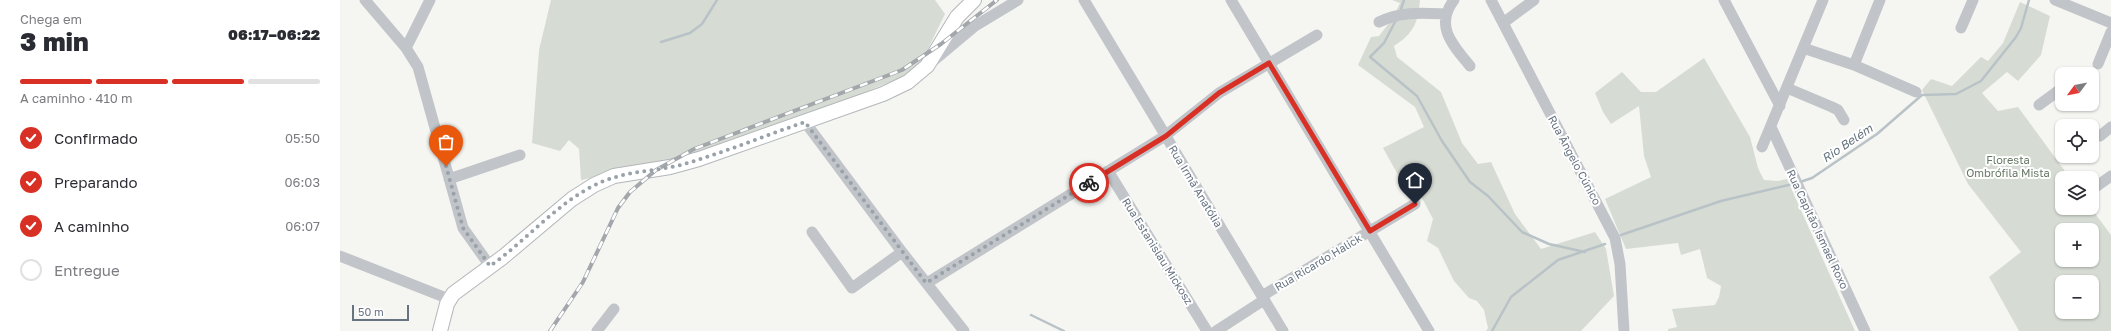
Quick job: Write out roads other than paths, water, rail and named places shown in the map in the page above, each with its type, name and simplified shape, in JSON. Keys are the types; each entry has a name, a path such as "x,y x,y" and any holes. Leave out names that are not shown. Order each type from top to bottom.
{"main road":[{"path":"442,328 449,299 464,284 514,248 566,203 606,179 625,173 682,164 805,122 897,88 927,66 957,17 974,0"}],"street":[{"path":"365,0 406,48 418,67 463,228 490,266"},
{"path":"406,48 430,0"},
{"path":"927,66 975,26 1018,0"},
{"name":"Rua Irmã Anatólia","path":"1084,0 1283,331"},
{"path":"1231,0 1429,331"},
{"path":"1454,0 1446,14 1445,24 1451,41 1470,66"},
{"name":"Rua Ângelo Cúnico","path":"1491,0 1615,238 1620,264 1624,331"},
{"path":"1503,23 1534,0"},
{"path":"1724,0 1780,106"},
{"path":"1762,147 1823,0"},
{"path":"1854,65 1880,0"},
{"path":"1961,28 1973,0"},
{"path":"2055,0 2111,23"},
{"path":"1379,22 1402,13 1446,14"},
{"path":"2098,64 2111,32"},
{"path":"926,283 1166,136 1219,93 1316,34"},
{"path":"1803,48 1854,65 1916,92"},
{"path":"1786,88 1832,106 1838,110 1844,120"},
{"path":"2038,105 2055,93"},
{"path":"805,122 902,252 964,331"},
{"name":"Rua Capitão Ismael Roxo","path":"1771,127 1865,331"},
{"path":"2099,130 2111,127"},
{"path":"449,179 520,155"},
{"name":"Rua Estanislau Mickosz","path":"1108,171 1207,331"},
{"path":"2099,185 2111,176"},
{"name":"Rua Ricardo Halick","path":"1216,331 1263,298 1415,204"},
{"path":"812,232 852,288 902,252"},
{"path":"340,256 449,299"},
{"path":"597,331 614,309"}],"waterway":[{"path":"661,42 690,33 702,24 717,0"},
{"path":"1401,9 1404,0"},
{"name":"Rio Belém","path":"1800,182 1812,178 1877,134 1922,95 1956,94 1981,81 2016,37 2021,28 2029,0"},
{"path":"1396,20 1384,43 1370,57 1417,96 1442,141 1470,182 1488,196 1522,232 1549,244 1585,252"},
{"name":"Rio Belém","path":"1621,235 1721,201 1793,184"},
{"name":"Rio Belém","path":"1492,331 1511,297 1558,260 1605,244"},
{"path":"1031,315 1064,331"}],"railway":[{"path":"550,331 583,282 618,208 630,192 656,170 694,149 902,70 941,44 997,0"}],"park label":[{"name":"Floresta Ombrófila Mista","path":"2008,165"}]}
